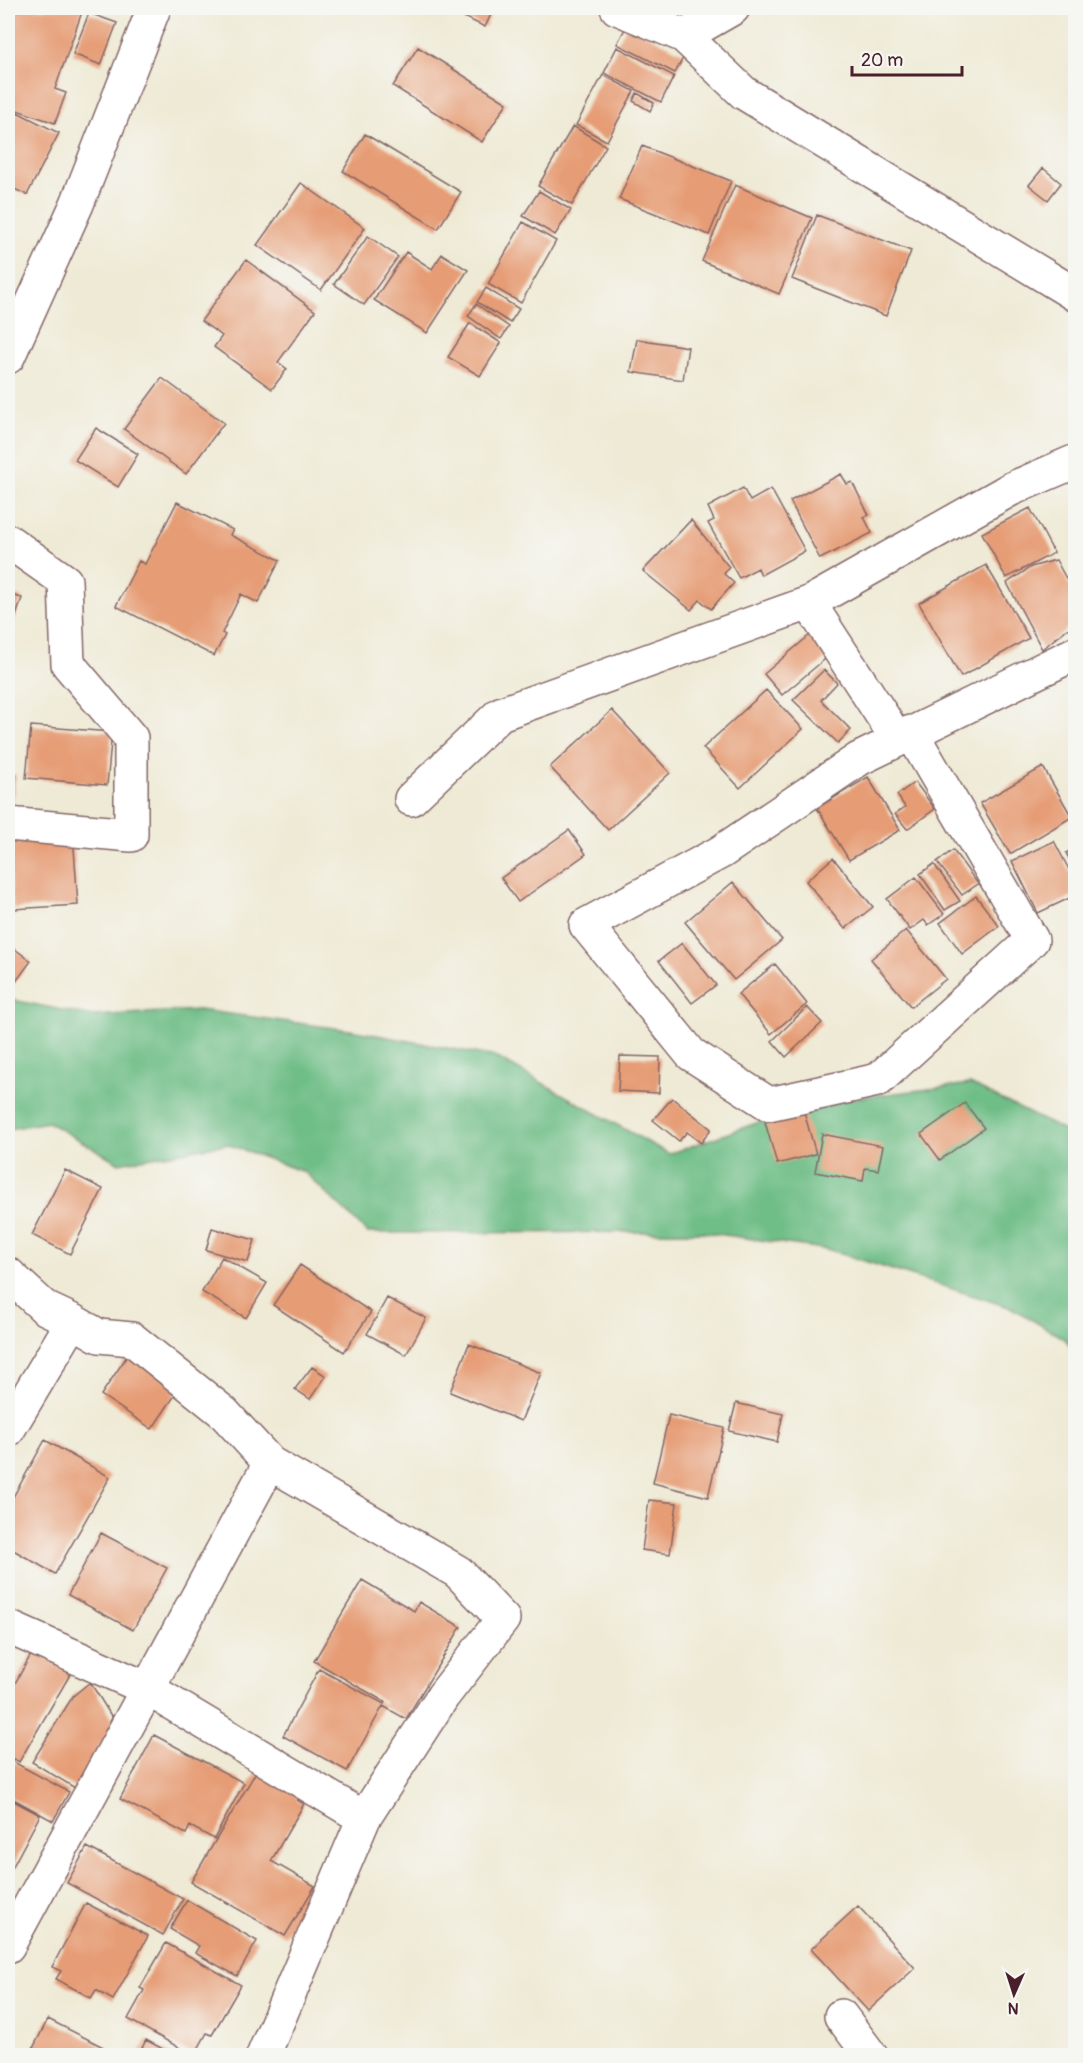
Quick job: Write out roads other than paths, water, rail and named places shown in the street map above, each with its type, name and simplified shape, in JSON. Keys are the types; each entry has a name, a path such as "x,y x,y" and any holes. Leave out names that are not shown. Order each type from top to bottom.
{"street":[{"path":"8,357 77,204 154,8"},
{"path":"617,8 684,36 744,93 1076,295"},
{"path":"684,36 733,8"},
{"path":"411,799 500,714 809,603 1011,489 1076,461"},
{"path":"8,542 65,580 68,664 131,738 131,835 8,824"},
{"path":"809,603 904,736 1032,940 878,1080 769,1104 691,1054 586,926 721,852 859,759 904,736 1076,653"},
{"path":"8,1274 45,1308 99,1336 132,1340 223,1412 270,1463 458,1572 503,1619 443,1696 364,1818 263,2055"},
{"path":"8,1430 73,1321"},
{"path":"8,1946 270,1463"},
{"path":"8,1627 148,1689 364,1818"},
{"path":"841,2016 871,2055"}]}
